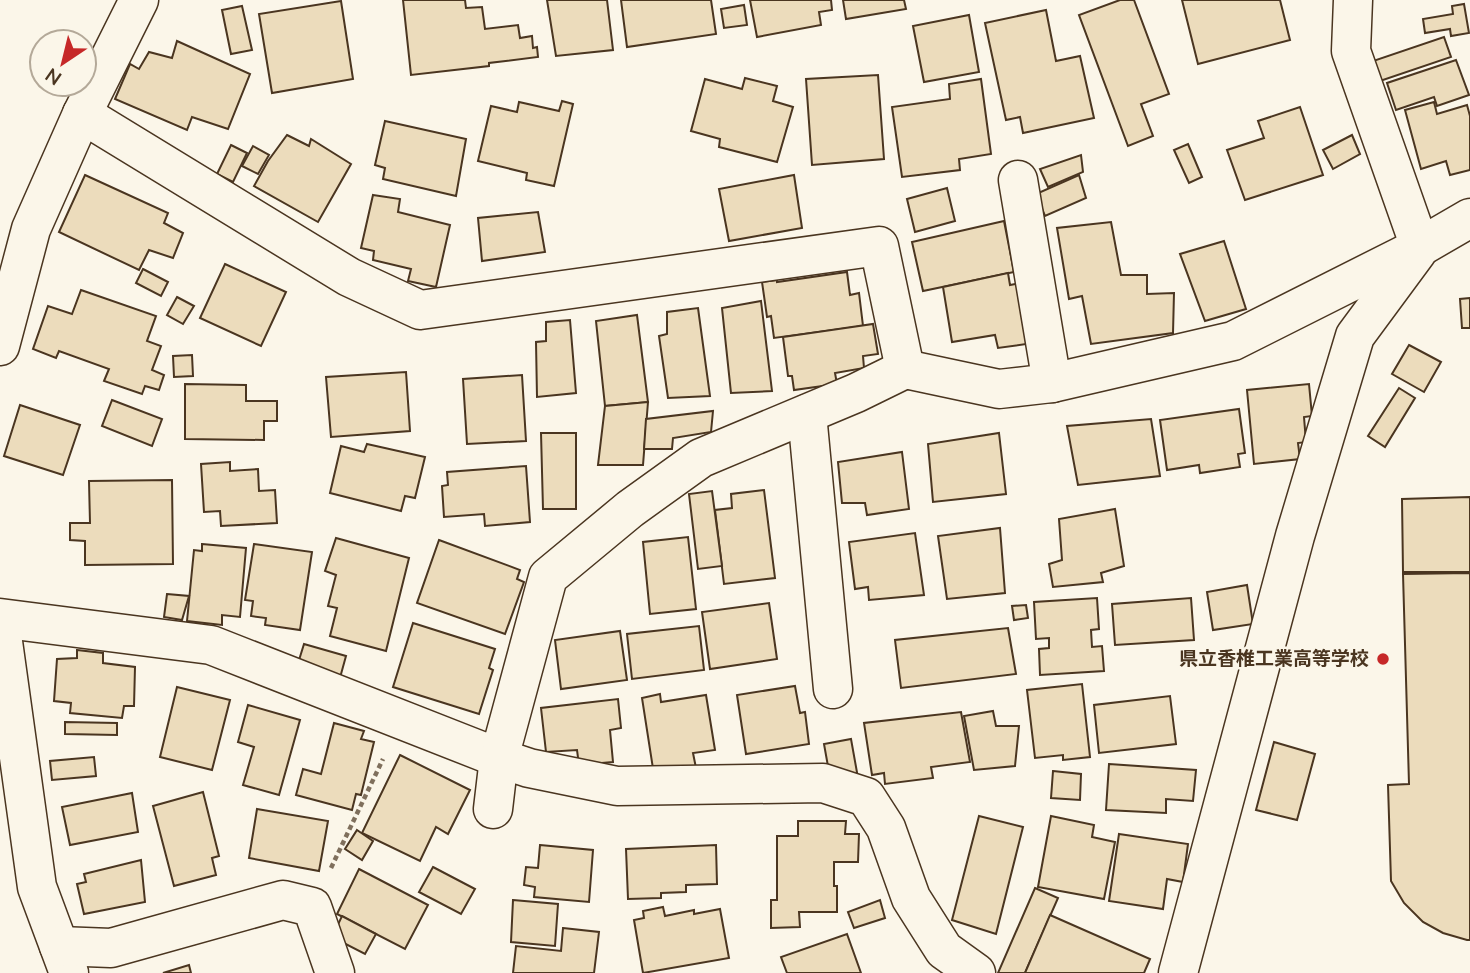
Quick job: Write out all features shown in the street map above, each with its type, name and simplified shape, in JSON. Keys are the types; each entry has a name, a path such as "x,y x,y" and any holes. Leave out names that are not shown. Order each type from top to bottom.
{"street":[{"path":"0,346 31,229 82,114 139,0"},
{"path":"1353,0 1351,51 1420,247"},
{"path":"82,114 349,277 420,310 879,246 905,369"},
{"path":"1018,180 1052,383"},
{"path":"493,809 499,758 548,577 630,509 701,458 905,369 999,389 1052,383 1234,341 1420,247 1470,218"},
{"path":"1178,973 1292,549 1355,336 1420,247"},
{"path":"807,414 833,689"},
{"path":"335,973 312,907 282,901 64,959 37,887 0,619 211,645 529,768 617,786 823,783 866,797 886,828 911,898 944,950 976,973"}],"path":[{"path":"312,907 401,720"}],"building":[{"path":"403,0 465,0 466,8 482,7 485,29 518,25 520,38 532,36 533,48 537,47 538,57 411,75"},
{"path":"547,0 607,0 613,50 556,56"},
{"path":"621,0 711,0 716,34 627,47"},
{"path":"750,0 831,0 832,10 819,12 821,25 757,37"},
{"path":"843,0 904,0 906,9 846,19"},
{"path":"1120,0 1134,0 1169,94 1141,104 1153,136 1128,146 1079,15"},
{"path":"1182,0 1280,0 1290,40 1198,64"},
{"path":"341,1 353,79 272,93 259,14"},
{"path":"1464,4 1469,33 1451,36 1450,29 1425,33 1423,19 1453,14 1452,6"},
{"path":"744,5 747,25 724,28 721,9"},
{"path":"242,6 252,50 231,54 222,10"},
{"path":"1046,10 1056,61 1080,56 1094,118 1023,133 1020,117 1006,120 985,23"},
{"path":"969,15 979,72 924,82 913,26"},
{"path":"1444,37 1451,57 1380,81 1373,61"},
{"path":"177,41 250,74 228,129 192,117 187,130 115,99 130,64 139,69 149,52 172,58"},
{"path":"1456,60 1469,95 1437,106 1434,97 1396,110 1387,83"},
{"path":"878,75 884,159 812,165 806,79"},
{"path":"745,78 777,86 773,101 793,107 777,162 719,147 720,139 691,131 705,79 742,89"},
{"path":"981,79 991,154 959,159 960,170 902,177 892,107 950,99 949,84"},
{"path":"562,101 573,104 554,186 526,180 527,173 478,161 491,106 517,112 519,102 559,111"},
{"path":"1434,102 1437,114 1467,105 1470,116 1470,170 1450,175 1446,161 1421,169 1405,110"},
{"path":"1300,107 1323,175 1245,200 1227,150 1264,138 1258,121"},
{"path":"385,121 466,139 456,196 383,179 385,168 375,165"},
{"path":"287,135 309,146 311,139 351,164 318,222 254,186"},
{"path":"1352,135 1360,154 1333,169 1323,150"},
{"path":"1188,144 1202,177 1189,183 1174,150"},
{"path":"231,145 247,153 233,182 217,174"},
{"path":"253,146 269,155 258,174 242,166"},
{"path":"1081,155 1083,172 1048,187 1040,169"},
{"path":"85,175 168,213 164,223 183,233 173,258 149,250 139,270 59,232"},
{"path":"794,175 802,228 729,241 719,189"},
{"path":"1079,175 1086,198 1045,216 1036,194"},
{"path":"947,188 955,221 915,232 907,199"},
{"path":"373,195 400,199 398,212 450,225 436,287 408,281 411,269 373,260 374,251 361,248"},
{"path":"538,212 545,252 482,261 478,218"},
{"path":"1004,221 1014,272 923,291 912,242"},
{"path":"1111,222 1121,275 1147,275 1147,294 1174,293 1173,333 1091,344 1082,296 1069,299 1057,228"},
{"path":"1224,241 1246,309 1205,321 1180,254"},
{"path":"225,264 286,292 261,346 200,318"},
{"path":"143,269 168,282 161,296 136,283"},
{"path":"847,272 850,295 859,293 863,326 774,338 771,316 767,317 762,282"},
{"path":"1008,273 1010,285 1026,282 1040,342 998,348 995,335 952,342 943,287"},
{"path":"81,290 156,316 147,341 161,346 152,370 164,375 159,390 145,386 142,394 104,381 109,369 59,351 56,358 33,349 48,306 72,314"},
{"path":"177,297 194,306 183,324 167,315"},
{"path":"1470,298 1470,328 1462,328 1460,299"},
{"path":"761,301 772,391 731,393 722,308"},
{"path":"698,308 710,396 668,398 659,336 667,334 667,312"},
{"path":"637,315 648,402 605,406 596,321"},
{"path":"570,320 576,393 537,397 536,342 546,341 546,322"},
{"path":"873,324 878,354 863,356 864,368 835,373 837,384 794,390 792,376 788,376 783,337"},
{"path":"1409,345 1441,362 1424,392 1392,374"},
{"path":"192,355 193,376 174,377 173,356"},
{"path":"406,372 410,431 331,437 326,377"},
{"path":"522,375 526,441 467,444 463,379"},
{"path":"185,384 246,385 246,401 277,401 277,421 264,421 264,440 185,439"},
{"path":"1309,384 1312,416 1304,417 1306,442 1298,443 1300,459 1254,464 1247,390"},
{"path":"1399,388 1415,398 1385,447 1368,436"},
{"path":"112,400 162,419 152,446 102,426"},
{"path":"648,402 643,465 598,465 605,406"},
{"path":"20,405 80,425 63,475 4,456"},
{"path":"1239,409 1245,453 1238,454 1240,467 1200,473 1199,465 1167,470 1160,420"},
{"path":"713,411 711,432 673,438 672,449 644,449 646,419"},
{"path":"1151,419 1160,476 1078,485 1067,426"},
{"path":"541,433 576,433 576,509 543,509"},
{"path":"999,433 1006,494 933,502 928,444"},
{"path":"367,444 425,457 415,498 405,496 401,511 330,493 341,446 364,452"},
{"path":"902,452 909,509 867,515 865,503 842,503 838,462"},
{"path":"230,462 230,471 258,469 259,491 275,490 277,523 221,526 220,511 204,512 201,464"},
{"path":"526,466 530,522 485,526 484,514 444,517 442,486 448,485 447,472"},
{"path":"172,480 173,564 85,565 85,541 70,540 70,523 90,523 89,481"},
{"path":"764,490 775,578 724,584 715,510 732,508 731,494"},
{"path":"712,491 722,566 698,569 689,494"},
{"path":"1470,497 1470,572 1403,572 1402,499"},
{"path":"1115,509 1124,566 1101,573 1103,582 1053,587 1049,564 1062,560 1059,519"},
{"path":"1000,528 1005,593 947,599 938,536"},
{"path":"915,533 924,595 869,600 868,587 855,589 849,542"},
{"path":"688,537 696,609 650,614 643,542"},
{"path":"336,538 409,558 386,651 330,636 337,608 328,606 336,575 325,571"},
{"path":"439,540 520,570 517,579 524,582 505,634 417,603"},
{"path":"202,544 246,548 240,617 222,615 222,625 187,621 194,550 202,551"},
{"path":"254,544 312,552 300,630 265,625 266,618 251,616 253,601 245,600"},
{"path":"1470,573 1470,940 1467,940 1443,933 1423,922 1404,903 1391,881 1388,785 1409,784 1403,574"},
{"path":"1247,585 1253,624 1213,630 1207,592"},
{"path":"167,594 189,596 182,620 164,617"},
{"path":"1097,598 1099,629 1091,630 1092,647 1102,646 1104,671 1040,675 1039,649 1049,648 1049,638 1036,639 1034,602"},
{"path":"1191,598 1194,640 1115,645 1112,604"},
{"path":"769,603 777,659 710,669 702,612"},
{"path":"1026,605 1028,618 1014,620 1012,606"},
{"path":"413,623 495,649 489,668 493,670 479,714 393,687"},
{"path":"699,626 704,670 632,679 627,634"},
{"path":"1008,628 1016,674 901,688 895,640"},
{"path":"620,631 627,680 561,689 555,640"},
{"path":"304,644 346,656 338,685 295,673"},
{"path":"77,650 103,653 103,663 135,667 134,706 124,706 122,718 70,713 71,703 54,701 57,659 77,658"},
{"path":"1082,684 1090,757 1063,760 1063,755 1035,758 1027,690"},
{"path":"795,686 800,713 805,712 809,744 746,754 737,695"},
{"path":"177,687 230,700 212,770 160,757"},
{"path":"660,694 661,702 706,695 715,750 693,753 696,768 654,775 642,698"},
{"path":"1170,696 1176,744 1099,753 1094,705"},
{"path":"618,699 621,728 610,730 613,762 579,765 577,750 546,752 541,708"},
{"path":"248,705 300,720 279,795 243,785 254,747 238,742"},
{"path":"993,711 996,726 1019,726 1015,766 974,770 964,716"},
{"path":"961,712 970,762 931,767 933,778 885,784 884,773 872,775 864,723"},
{"path":"65,722 117,723 117,735 65,734"},
{"path":"334,723 364,731 361,739 374,742 361,795 356,794 352,810 296,795 303,769 321,774"},
{"path":"851,739 858,778 831,783 824,744"},
{"path":"1274,742 1315,754 1297,820 1256,810"},
{"path":"400,755 470,790 448,834 436,827 420,861 362,833"},
{"path":"94,757 96,776 52,780 50,761"},
{"path":"1109,764 1196,770 1193,801 1166,799 1166,813 1106,810"},
{"path":"1053,771 1081,774 1080,800 1051,798"},
{"path":"203,792 219,856 212,858 216,875 174,886 153,806"},
{"path":"132,793 138,832 70,845 62,807"},
{"path":"257,809 328,821 319,871 249,858"},
{"path":"979,816 1023,827 996,934 952,920"},
{"path":"1051,816 1094,825 1092,837 1115,842 1104,899 1038,887"},
{"path":"798,821 846,821 845,834 859,834 858,862 834,862 837,912 799,912 800,927 771,928 771,900 777,900 777,836 798,836"},
{"path":"357,830 373,841 362,860 345,849"},
{"path":"1119,834 1188,844 1183,882 1167,879 1163,909 1109,901"},
{"path":"540,845 593,850 589,902 534,897 535,887 524,885 526,867 538,868"},
{"path":"716,845 717,884 686,885 686,892 661,893 661,898 628,899 626,849"},
{"path":"141,860 145,902 84,914 77,884 86,882 84,874"},
{"path":"433,867 475,889 461,914 419,892"},
{"path":"359,869 428,905 405,949 337,914"},
{"path":"1035,888 1058,898 1025,973 998,973"},
{"path":"513,900 558,904 555,946 511,942"},
{"path":"880,900 885,918 854,928 848,912"},
{"path":"663,907 665,916 694,910 694,914 720,909 729,958 643,973 634,920 644,918 643,911"},
{"path":"1050,915 1150,959 1144,973 1025,973"},
{"path":"342,916 376,934 365,954 332,937"},
{"path":"563,928 599,932 594,973 513,973 516,946 561,951"},
{"path":"847,934 861,973 787,973 781,957"},
{"path":"189,965 191,973 163,973"}],"place":[{"name":"県立香椎工業高等学校","path":"1383,659"}]}
